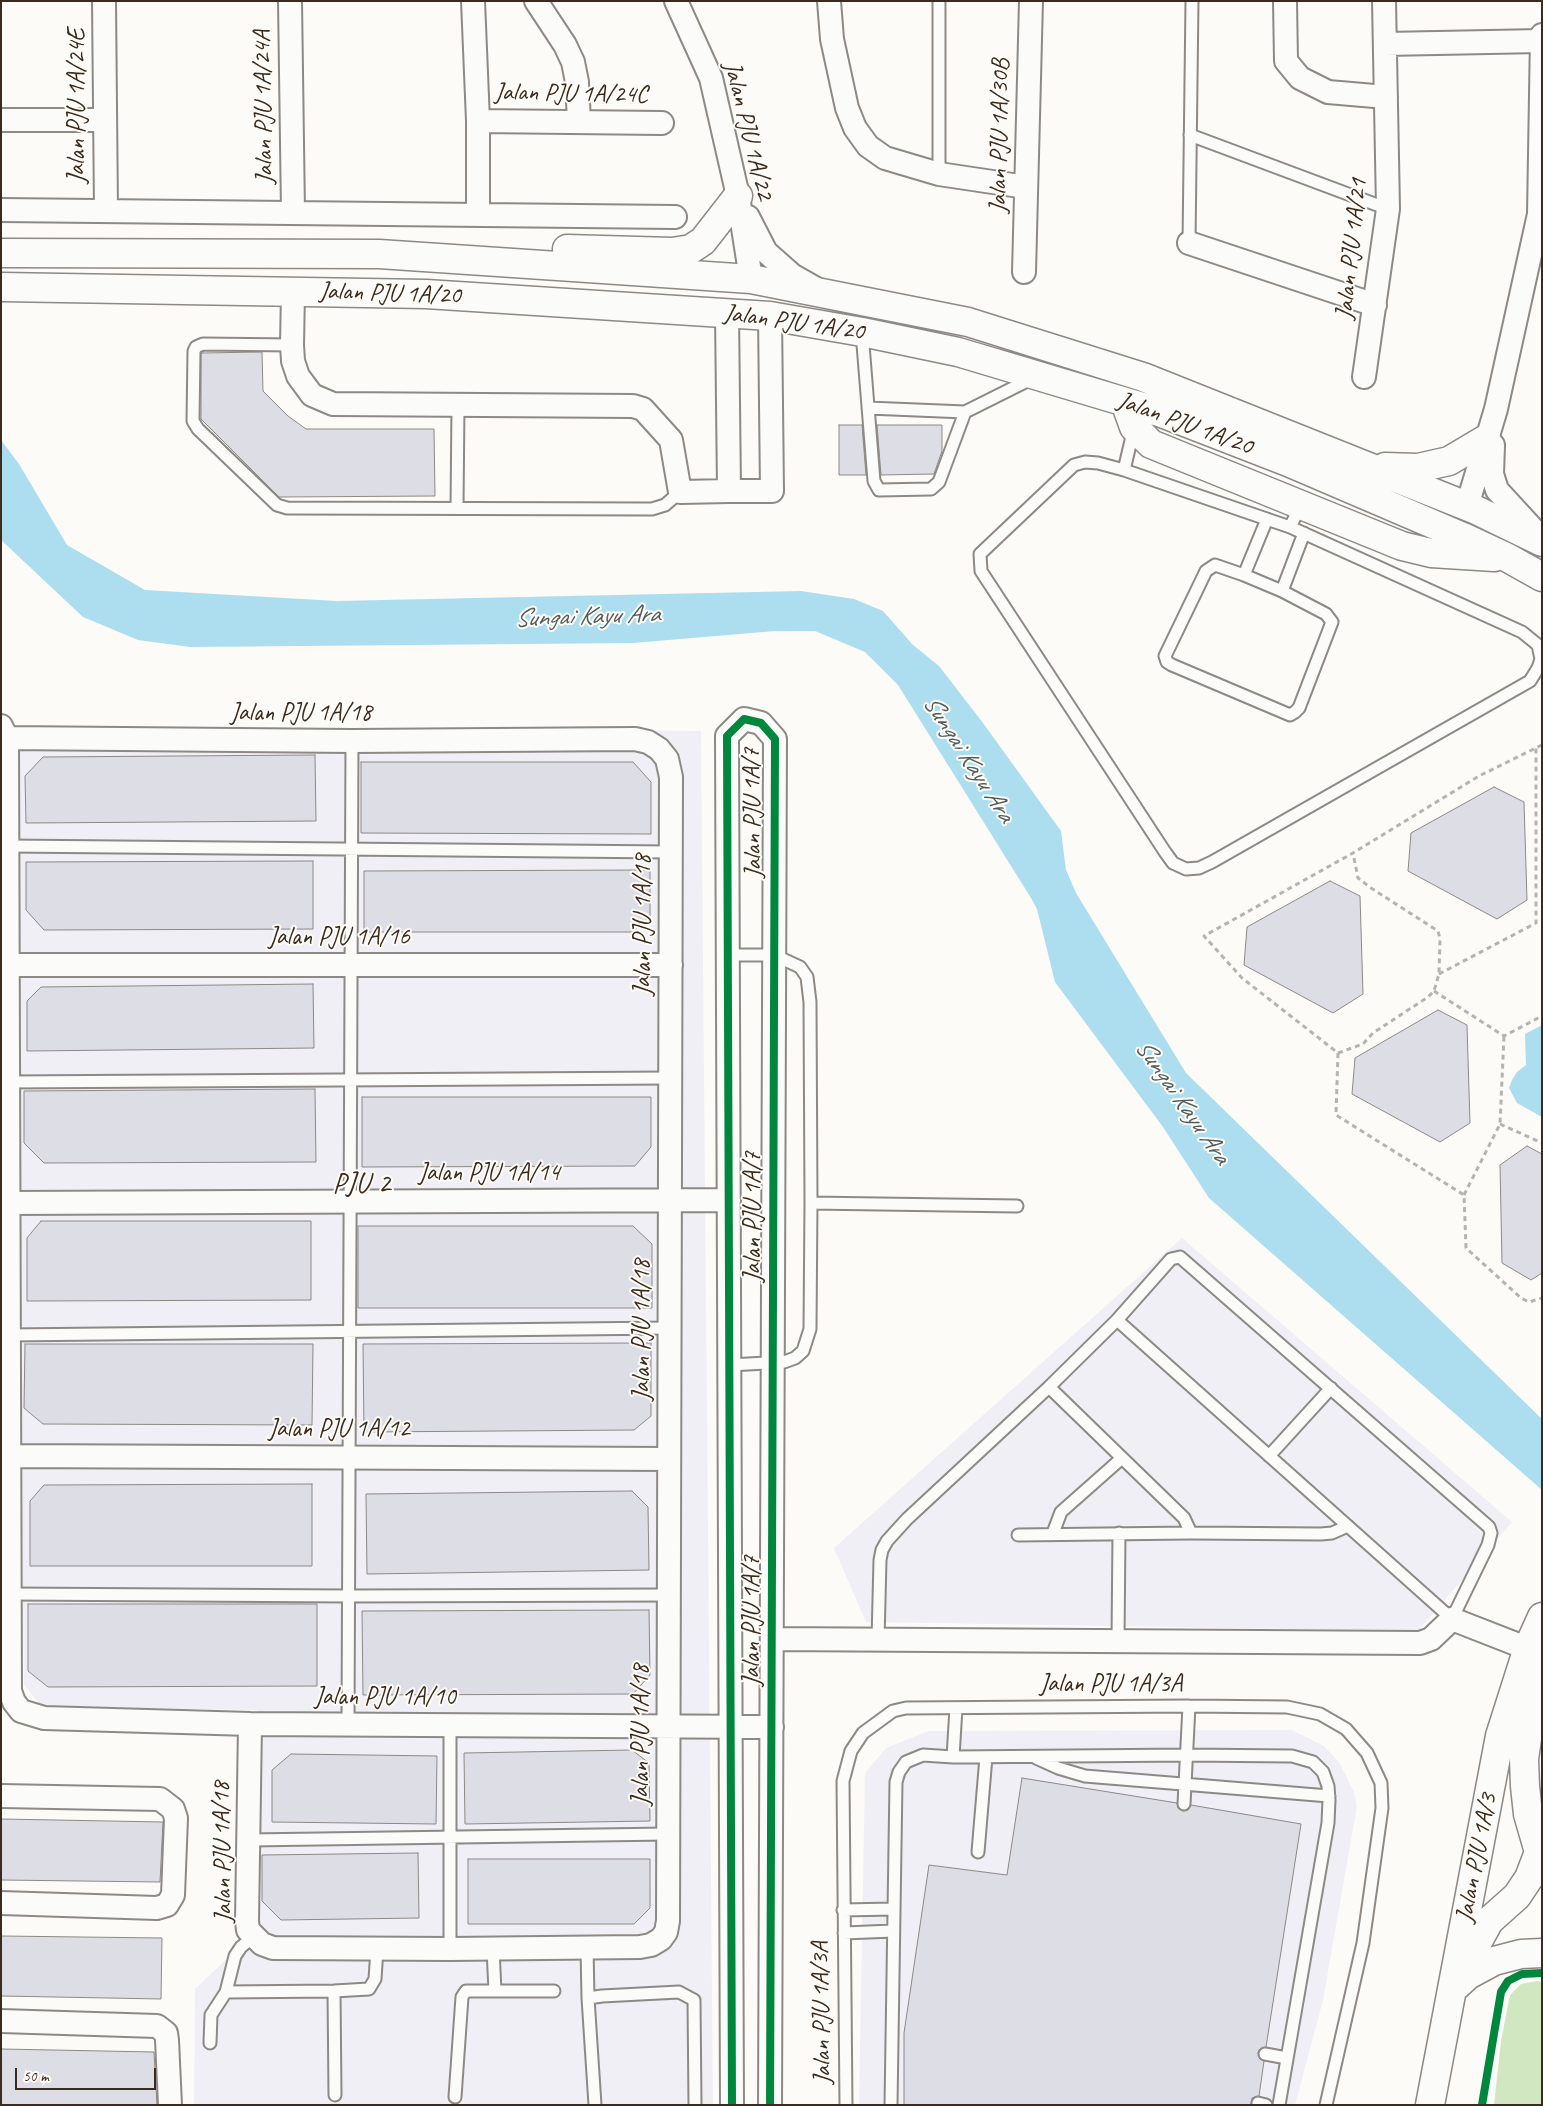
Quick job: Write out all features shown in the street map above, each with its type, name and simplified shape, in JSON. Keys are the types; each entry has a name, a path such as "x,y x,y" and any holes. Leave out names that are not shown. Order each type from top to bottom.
{"street":[{"name":"Jalan PJU 1A/24E","path":"104,1 106,211"},
{"name":"Jalan PJU 1A/24A","path":"290,1 293,213"},
{"path":"473,1 478,121 478,214"},
{"path":"536,1 574,62 577,82 578,122"},
{"name":"Jalan PJU 1A/22","path":"676,1 711,78 738,196 751,279"},
{"path":"829,1 837,70 847,108 855,128 868,146 885,158 939,174 1026,187"},
{"name":"Jalan PJU 1A/30B","path":"1024,272 1031,1"},
{"path":"1285,1 1286,62 1300,78 1328,92 1386,97"},
{"name":"Jalan PJU 1A/21","path":"1364,377 1388,209 1384,1"},
{"path":"1129,415 1151,444 1296,516 1402,546 1525,568 1526,562 1523,558 1480,534 1470,521 1467,506 1496,409 1539,214 1542,35"},
{"path":"1385,44 1541,41"},
{"path":"1,120 105,120"},
{"name":"Jalan PJU 1A/24C","path":"478,121 662,123"},
{"path":"379,254 420,245 672,252 691,249 703,240 738,196 766,252 792,275 830,296"},
{"path":"1,210 675,217"},
{"path":"1189,243 1375,305"},
{"name":"Jalan PJU 1A/20","path":"1,254 379,254 751,279 968,322 1143,377 1467,506 1542,540"},
{"path":"751,279 761,291 769,296 783,302 847,318 862,332"},
{"name":"Jalan PJU 1A/20","path":"1,287 426,294 770,316 862,332 958,352 1039,375 1129,415 1159,412 1288,462 1455,533 1525,568"},
{"path":"293,292 293,361 298,376 312,394 333,404 633,406 642,409 671,440 680,492 772,491 770,316"},
{"path":"727,313 729,491"},
{"path":"1496,409 1492,474 1498,490 1542,540"},
{"path":"1371,467 1418,468 1449,461 1486,439"},
{"name":"Jalan PJU 1A/7","path":"732,2105 727,736 744,719 761,723 775,740 770,2105"},
{"path":"4,732 8,846 8,965 5,1046 8,1082 9,1335 5,1383 10,1456 10,1594"},
{"name":"Jalan PJU 1A/18","path":"4,732 352,741 635,740 648,742 659,749 667,759 671,777 671,965 668,1921 666,1932 661,1939 651,1945 640,1947 377,1949 273,1948 262,1944 248,1930 247,1921 250,1724"},
{"name":"Jalan PJU 1A/16","path":"8,965 671,965"},
{"name":"Jalan PJU 1A/14","path":"8,1203 729,1200"},
{"name":"Jalan PJU 1A/12","path":"10,1456 669,1459"},
{"name":"Jalan PJU 1A/10","path":"10,1594 10,1691 20,1711 44,1718 250,1724 772,1727"},
{"name":"Jalan PJU 1A/3","path":"1430,2105 1500,1736 1536,1645 1542,1617"},
{"path":"772,1639 1420,1643 1431,1639 1452,1620 1536,1645 1536,1720 1524,1759 1528,1814 1540,1854 1529,1878 1517,1896 1489,1921 1453,1988"},
{"path":"1,1796 160,1799 173,1810 176,1818 173,1895 167,1904 157,1908 1,1903"},
{"path":"1453,1988 1468,1975 1494,1961 1521,1954 1542,1953"},
{"path":"1,2021 157,2026 166,2033 170,2105"}],"lane":[{"path":"939,1 939,174"},
{"path":"1189,243 1192,1"},
{"path":"1190,136 1388,209"},
{"path":"862,332 874,481 879,490 931,489 940,482 965,412"},
{"path":"292,345 203,344 196,346 194,351 193,421 198,429 277,505 287,508 652,509 665,505 680,492"},
{"path":"868,408 965,412 1039,375"},
{"path":"457,508 458,405"},
{"path":"1124,470 1129,415"},
{"path":"1085,462 1098,463 1124,470 1267,519 1296,516 1304,533 1522,632 1538,645 1540,651 1538,668 1530,681 1495,701 1212,862 1199,868 1186,869 1173,863 1165,852 981,571 979,563 980,554 1074,465 1085,462"},
{"path":"1244,575 1267,519"},
{"path":"1282,592 1304,533"},
{"path":"1220,565 1244,575 1326,614 1332,622 1299,708 1290,715 1172,666 1167,662 1165,656 1166,650 1210,567 1220,565"},
{"path":"348,1724 352,741"},
{"path":"8,846 671,852"},
{"path":"728,955 774,955 800,967 807,978 810,1002 810,1329 803,1351 795,1358 773,1364 730,1365"},
{"path":"8,1082 670,1078"},
{"path":"810,1203 1017,1206"},
{"path":"878,1640 880,1560 882,1550 887,1541 907,1519 1117,1320 1171,1259 1180,1257 1489,1527 1491,1533 1488,1545 1452,1620 1117,1320"},
{"path":"9,1335 669,1328"},
{"path":"1048,1387 1184,1518 1191,1533"},
{"path":"1269,1456 1331,1388"},
{"path":"1053,1533 1056,1519 1061,1512 1122,1458"},
{"path":"1018,1535 1053,1533 1321,1534 1332,1533 1348,1526"},
{"path":"1118,1533 1118,1641"},
{"path":"10,1594 669,1595"},
{"path":"1184,1804 1189,1706"},
{"name":"Jalan PJU 1A/3A","path":"846,2105 843,1781 851,1750 862,1733 892,1711 906,1708 1189,1706 1286,1707 1320,1714 1346,1729 1367,1753 1381,1783 1382,1808 1364,1943 1326,2105"},
{"path":"953,1757 956,1708"},
{"path":"450,1726 450,1949"},
{"path":"891,2105 896,1782 899,1772 906,1762 923,1755 986,1757 1187,1755 1292,1756 1313,1762 1324,1772 1329,1796 1328,1823 1279,2105"},
{"path":"1032,1756 1058,1768 1085,1776 1329,1796"},
{"path":"978,1852 986,1757"},
{"path":"249,1840 668,1834"},
{"path":"843,1910 894,1909"},
{"path":"844,1933 893,1931"},
{"path":"210,2043 211,2015 226,1992 235,1956 241,1947 253,1937"},
{"path":"587,1948 588,1998 595,2105"},
{"path":"226,1992 368,1989 374,1980 377,1949"},
{"path":"493,1949 495,1991"},
{"path":"334,1991 335,2095"},
{"path":"455,2097 462,1997 466,1991 554,1991"},
{"path":"588,1998 679,1992 694,2000 695,2105"},
{"path":"1265,2054 1287,2058"}],"path":[{"path":"1338,1053 1242,978 1204,936 1353,853 1480,776 1542,745"},
{"path":"1439,974 1536,923 1536,748"},
{"path":"1536,848 1542,850"},
{"path":"1338,1053 1363,1044 1373,1033 1434,991 1439,974 1440,939 1438,931 1358,878 1353,853"},
{"path":"1434,991 1504,1036"},
{"path":"1504,1036 1542,1016"},
{"path":"1504,1036 1500,1124 1464,1196 1464,1242 1466,1248 1521,1298 1529,1302 1542,1298"},
{"path":"1338,1053 1336,1115 1464,1196"},
{"path":"1500,1124 1542,1143"}],"shaded area":[{"path":"1,727 701,731 713,2105 194,2105 195,1989 256,1931 258,1710 42,1707 24,1685 20,1374"},
{"path":"1182,1238 1512,1522 1418,1631 866,1622 834,1548"},
{"path":"1292,1730 1324,1746 1339,1762 1353,1790 1357,1806 1323,2000 1295,2105 859,2105 865,1773 886,1748 929,1731"}],"green space":[{"path":"1542,1982 1542,2105 1494,2105 1501,2041 1510,1995 1521,1984"}],"water":[{"name":"Sungai Kayu Ara","path":"1,440 19,464 67,545 145,590 337,601 801,591 854,599 883,611 913,645 939,666 1061,831 1066,870 1076,893 1186,1073 1542,1419 1542,1490 1209,1198 1163,1127 1055,982 1037,909 1031,898 898,685 865,652 815,631 775,631 633,643 190,647 138,640 83,617 1,540"},
{"path":"1542,1025 1542,1117 1517,1103 1509,1088 1517,1072 1526,1065 1525,1034"}],"building":[{"path":"262,352 263,391 288,416 306,429 434,429 435,496 279,497 201,419 201,353"},
{"path":"839,425 862,425 866,475 839,475"},
{"path":"877,425 942,425 942,451 934,474 881,475"},
{"path":"315,755 316,821 26,823 25,776 43,757"},
{"path":"361,762 633,762 651,782 651,834 361,833"},
{"path":"1494,787 1524,802 1527,900 1497,919 1408,871 1411,833"},
{"path":"313,861 313,929 44,930 26,910 26,862"},
{"path":"650,870 650,916 632,932 364,932 364,871"},
{"path":"1330,881 1360,896 1363,994 1333,1013 1244,965 1247,927"},
{"path":"313,984 314,1048 27,1051 27,1001 41,987"},
{"path":"1438,1010 1467,1025 1470,1123 1440,1142 1352,1094 1355,1058"},
{"path":"315,1089 316,1162 44,1163 24,1143 24,1091"},
{"path":"362,1097 651,1097 651,1147 635,1166 362,1167"},
{"path":"1527,1146 1542,1154 1542,1273 1531,1280 1502,1263 1500,1165"},
{"path":"41,1221 311,1221 311,1300 27,1301 27,1238"},
{"path":"358,1226 633,1226 652,1244 652,1308 358,1308"},
{"path":"651,1343 651,1416 634,1430 364,1432 363,1344"},
{"path":"25,1344 313,1344 312,1425 43,1424 24,1408"},
{"path":"312,1484 312,1566 30,1566 30,1501 44,1485"},
{"path":"632,1491 648,1507 649,1570 367,1574 366,1494"},
{"path":"28,1604 317,1604 317,1686 48,1687 28,1671"},
{"path":"649,1610 650,1675 633,1694 363,1695 362,1611"},
{"path":"632,1750 649,1763 650,1821 465,1824 464,1753"},
{"path":"291,1754 437,1756 436,1824 272,1822 272,1770"},
{"path":"1022,1778 1177,1803 1178,1808 1183,1811 1188,1810 1191,1805 1301,1824 1266,2047 1260,2049 1258,2053 1260,2059 1264,2061 1259,2096 1252,2098 1251,2105 904,2105 904,2033 929,1865 1007,1875"},
{"path":"1,1819 163,1822 160,1882 1,1880"},
{"path":"418,1853 419,1918 281,1920 262,1901 262,1855"},
{"path":"468,1859 650,1859 650,1908 634,1924 468,1924"},
{"path":"1,1936 162,1938 161,1999 1,1996"},
{"path":"1,2049 154,2052 157,2105 1,2105"}],"cycle path":[{"path":"732,2105 727,736 744,719 761,723 775,739 770,2105"},
{"path":"1482,2105 1501,1992 1508,1981 1522,1974 1542,1973"}],"district":[{"name":"PJU 2","path":"362,1185"}]}
